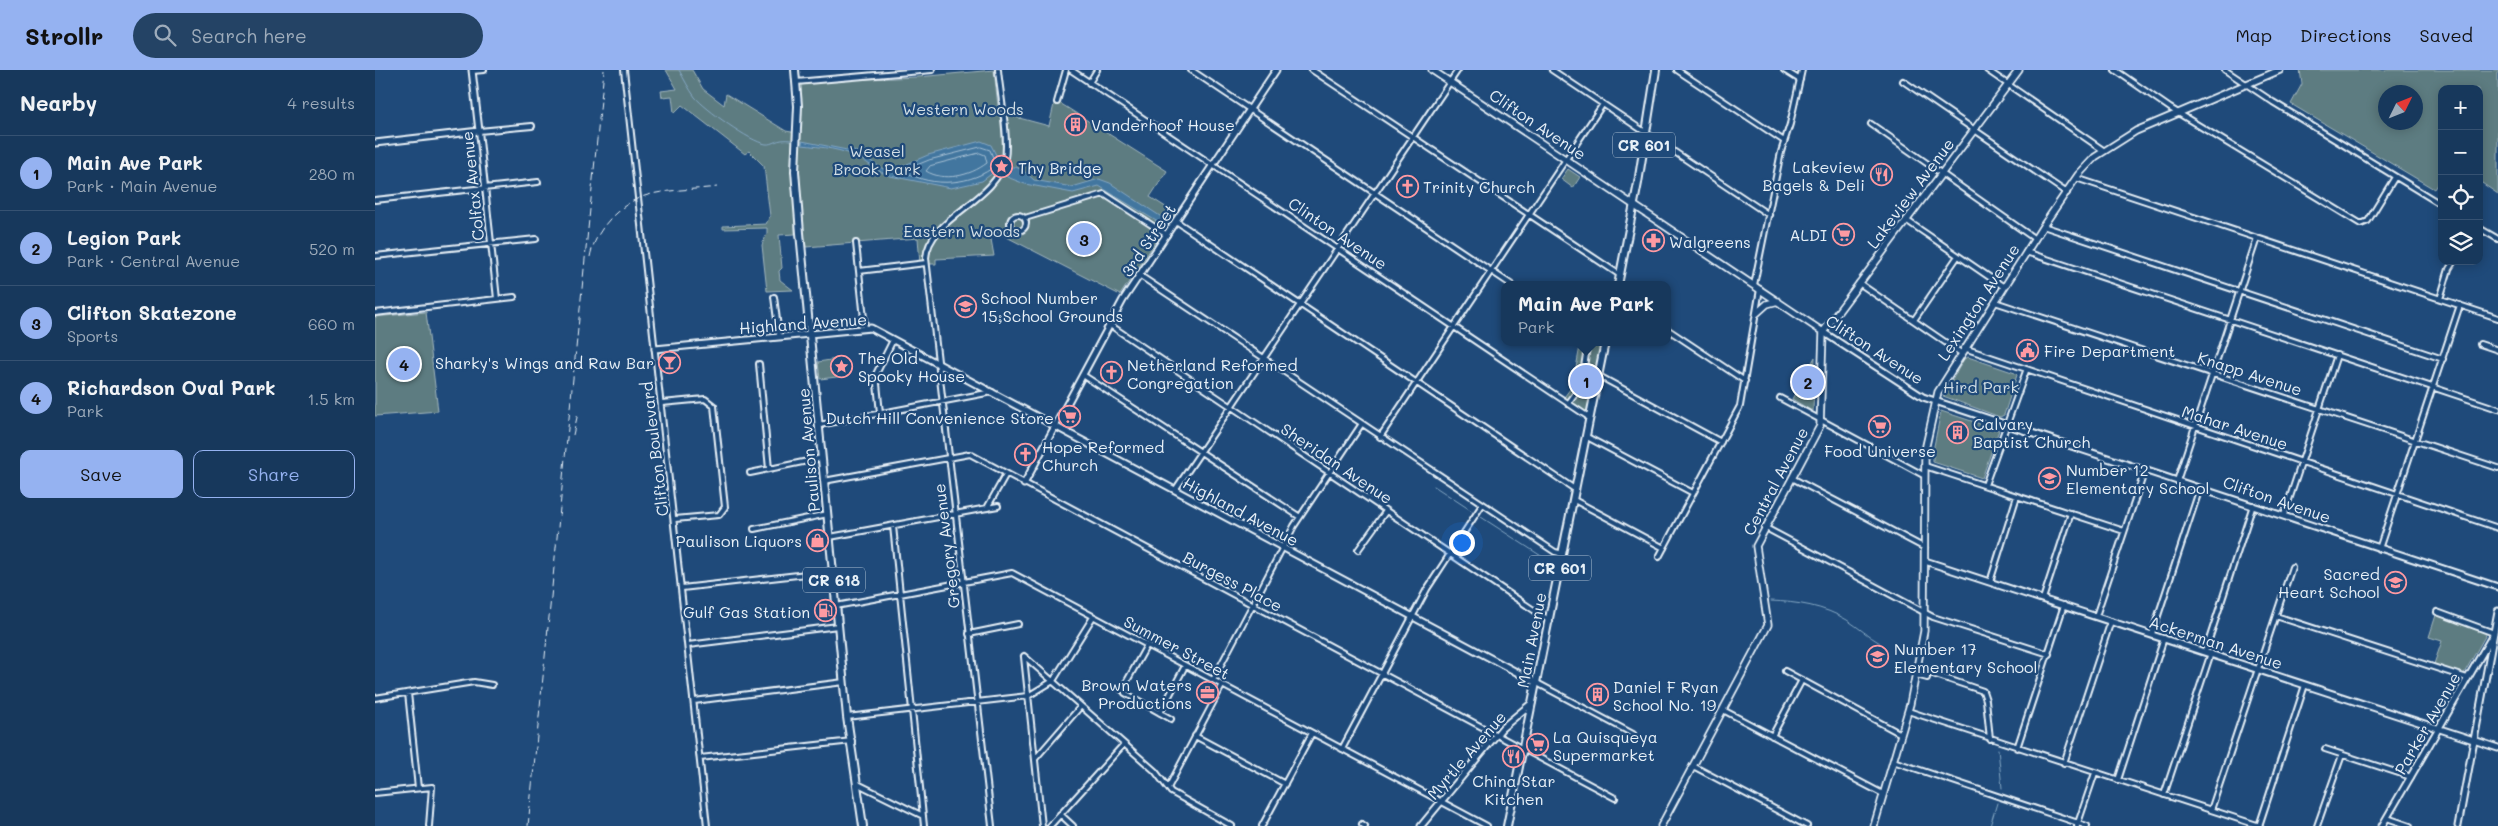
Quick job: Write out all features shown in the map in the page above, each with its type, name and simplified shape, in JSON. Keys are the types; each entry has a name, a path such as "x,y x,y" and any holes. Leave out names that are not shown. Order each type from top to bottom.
{"main road":[{"name":"Paulison Avenue","path":"795,70 798,111 795,171 809,334 847,717 863,826"},
{"name":"Clifton Avenue","path":"1432,70 1823,332"},
{"name":"CR 601","path":"1619,281 1634,206 1656,70"},
{"name":"Lakeview Avenue","path":"1823,332 2019,70"},
{"name":"Lexington Avenue","path":"1874,826 1908,711 1924,632 1925,450 1934,401 1962,351 2043,226 2086,165 2103,150 2136,131 2180,114 2245,83 2280,70"},
{"path":"1757,312 1767,304 1778,301"},
{"name":"Central Avenue","path":"1663,825 1768,624 1756,546 1818,430 1821,419 1823,332"},
{"name":"Main Avenue","path":"1507,826 1605,346"}],"street":[{"path":"472,71 484,70"},
{"name":"Clifton Boulevard","path":"624,70 675,519 707,826"},
{"path":"796,82 932,70"},
{"path":"859,271 926,263 928,246 935,235 987,189 999,175 1005,158 998,70"},
{"path":"1057,102 1066,70"},
{"name":"Clinton Avenue","path":"1071,70 1590,418"},
{"path":"1089,82 1097,70"},
{"path":"1191,70 1506,281"},
{"name":"3rd Street","path":"1024,484 1110,325 1139,276 1276,70"},
{"path":"1312,70 1620,275"},
{"path":"1175,490 1458,70"},
{"path":"1552,70 1769,215"},
{"path":"1677,70 1784,142"},
{"path":"1784,70 1799,80"},
{"path":"1754,285 1801,70"},
{"path":"1987,70 2103,150"},
{"path":"2115,70 2180,114 2365,225 2395,177"},
{"path":"2225,70 2438,203"},
{"name":"Colfax Avenue","path":"472,71 497,299"},
{"path":"1903,81 2067,193"},
{"path":"1380,437 1603,104"},
{"path":"1871,124 2035,239"},
{"path":"375,143 532,126"},
{"path":"2076,178 2498,318"},
{"path":"375,200 538,182"},
{"path":"1025,218 1026,223 1022,230 1017,231 1011,227 1012,217 1017,215 1025,218 1104,194 1167,235"},
{"path":"1906,220 2004,287"},
{"path":"1176,221 1576,490"},
{"path":"2043,226 2443,359"},
{"path":"2483,230 2498,239"},
{"path":"2177,480 2257,238"},
{"path":"375,256 536,239"},
{"path":"857,243 865,328"},
{"path":"2026,252 2498,409"},
{"path":"1914,320 1958,256"},
{"name":"Gregory Avenue","path":"926,263 991,826"},
{"path":"2439,299 2452,265"},
{"path":"1139,276 1482,505 1555,552 1563,554"},
{"name":"Mahar Avenue","path":"1859,283 1962,351 2026,370 2498,528"},
{"path":"1659,557 1740,406 1760,289"},
{"path":"375,313 514,297"},
{"path":"774,298 779,335"},
{"name":"Knapp Avenue","path":"1995,302 2498,468"},
{"path":"2379,549 2460,305"},
{"name":"Sheridan Avenue","path":"1110,325 1550,620"},
{"name":"Highland Avenue","path":"655,349 779,335 871,328 1633,734"},
{"path":"1671,332 1745,381"},
{"name":"Clifton Avenue","path":"1823,332 1923,397 2498,587"},
{"path":"880,413 876,374 893,340"},
{"path":"2480,344 2498,350"},
{"path":"1569,404 1581,386 1588,346"},
{"path":"2284,515 2337,355"},
{"path":"759,364 769,468"},
{"path":"1985,485 2026,370"},
{"path":"1083,374 1300,517"},
{"path":"1599,376 1721,442"},
{"path":"819,425 992,392"},
{"path":"1780,398 1925,476"},
{"path":"662,403 705,399 714,406 725,507 719,515 675,519"},
{"path":"1213,680 1294,526 1361,424"},
{"path":"1587,437 1693,493"},
{"name":"Burgess Place","path":"824,481 970,454 1615,798"},
{"path":"750,473 822,458"},
{"path":"1925,466 2124,531"},
{"path":"2096,616 2145,470"},
{"path":"987,508 1006,474"},
{"path":"1792,478 1925,548"},
{"path":"2152,634 2201,488"},
{"path":"1990,582 2017,496"},
{"path":"1574,500 1664,548"},
{"path":"1342,749 1427,589 1482,505"},
{"path":"2164,795 2253,505"},
{"path":"830,537 998,506"},
{"path":"1359,550 1386,511"},
{"path":"2043,599 2071,513"},
{"path":"754,529 828,514"},
{"path":"893,526 924,826"},
{"path":"1765,527 1925,613 2049,654"},
{"name":"Ackerman Avenue","path":"1925,561 2111,620 2498,748"},
{"path":"2211,810 2292,567"},
{"path":"682,588 833,571"},
{"name":"Summer Street","path":"836,606 1012,574 1487,826"},
{"path":"2017,748 2064,605"},
{"path":"2458,826 2498,611"},
{"path":"2437,612 2494,633"},
{"path":"2276,616 2467,678"},
{"path":"847,717 1028,696 1053,681 1093,617"},
{"path":"2064,763 2111,620"},
{"path":"969,634 1018,624"},
{"path":"688,644 838,626"},
{"name":"Parker Avenue","path":"2382,826 2494,633"},
{"path":"2118,780 2165,638"},
{"path":"1147,646 1124,692 1171,719"},
{"path":"1042,826 1024,656 1155,771 1171,792 1233,826"},
{"path":"1160,713 1185,666"},
{"path":"1785,671 1901,734"},
{"path":"1916,675 1927,678 1927,672 1983,692 1990,739"},
{"path":"1772,736 1802,680"},
{"path":"375,698 474,682 492,685"},
{"path":"694,701 844,682"},
{"path":"1908,711 2260,826 2305,684"},
{"path":"1168,788 1222,686"},
{"path":"408,693 419,788"},
{"name":"Myrtle Avenue","path":"1421,826 1496,735 1533,702"},
{"path":"1035,759 1081,706"},
{"path":"1723,710 1883,794"},
{"path":"1262,826 1312,733"},
{"path":"1195,736 1285,784"},
{"path":"700,758 852,741"},
{"path":"1050,826 1124,744"},
{"path":"2325,749 2411,777"},
{"path":"2317,826 2342,755"},
{"path":"1893,761 2078,825 2087,826"},
{"path":"1693,766 1807,826"},
{"path":"2078,825 2095,773"},
{"path":"858,784 923,816"},
{"path":"375,793 432,787 429,826"},
{"path":"1060,814 1073,826"},
{"path":"2387,818 2410,826"}],"green space":[{"name":"Weasel Brook Park","path":"666,70 692,70 703,89 724,105 726,94 786,131 797,133 796,82 918,77 994,70 999,116 1008,115 1049,126 1055,100 1167,171 1150,197 1175,213 1120,295 989,228 994,256 936,259 936,264 920,264 918,238 806,247 795,176 795,234 779,235 782,268 779,271 780,280 793,290 767,291 762,245 767,234 767,228 723,229 723,226 766,224 770,216 764,166 749,151 745,154 682,105 674,113 672,96 662,97 661,91 677,89"},
{"path":"2300,70 2498,70 2498,194 2483,184 2483,85 2438,85 2438,183 2434,189 2291,104 2302,84"},
{"path":"1568,169 1580,177 1573,188 1561,179"},
{"path":"426,312 438,411 375,416 375,317"},
{"path":"1580,346 1605,347 1590,418 1562,400 1573,385"},
{"path":"1815,357 1813,411 1812,411 1792,399"},
{"name":"Hird Park","path":"1968,357 2017,375 2004,415 2000,417 1943,396 1964,359"},
{"path":"843,358 845,376 820,379 818,362"},
{"path":"1941,411 1999,430 1982,478 1933,462 1933,451"},
{"path":"2437,612 2488,631 2462,677 2433,667 2442,641 2429,637"}],"water":[{"path":"802,141 857,152 883,169 891,171 928,155 981,141 991,145 998,159 1009,167 1016,167 1024,171 1034,180 1072,187 1099,179 1110,183 1169,222 1166,227 1099,186 1073,193 1025,184 1007,177 1006,173 994,172 982,181 951,188 890,176 846,152 802,145"}],"waterway":[{"path":"679,70 700,102 718,117 750,138 766,144 791,140"},
{"path":"1434,486 1472,511"},
{"path":"1481,517 1552,563"},
{"path":"1771,601 1791,602 1829,611 1847,620 1880,643"},
{"path":"1998,749 2002,788"},
{"path":"1990,826 1997,803"}],"railway":[{"path":"528,826 604,70"},
{"path":"590,257 597,237 603,227 610,218 628,204 656,193 717,187"},
{"path":"573,435 578,413"}],"place":[{"name":"Vanderhoof House","path":"1075,124"},
{"name":"Thy Bridge","path":"1002,167"},
{"name":"Lakeview Bagels & Deli","path":"1881,175"},
{"name":"Trinity Church","path":"1407,186"},
{"name":"ALDI","path":"1843,234"},
{"name":"Clifton Skatezone","path":"1084,239"},
{"name":"Walgreens","path":"1653,241"},
{"name":"School Number 15;School Grounds","path":"965,306"},
{"name":"Fire Department","path":"2028,350"},
{"name":"Sharky's Wings and Raw Bar","path":"670,362"},
{"name":"Richardson Oval Park","path":"404,364"},
{"name":"The Old Spooky House","path":"842,366"},
{"name":"Netherland Reformed Congregation","path":"1111,373"},
{"name":"Main Ave Park","path":"1586,381"},
{"name":"Legion Park","path":"1808,382"},
{"name":"Dutch Hill Convenience Store","path":"1070,417"},
{"name":"Food Universe","path":"1880,426"},
{"name":"Calvary Baptist Church","path":"1957,432"},
{"name":"Hope Reformed Church","path":"1026,455"},
{"name":"Number 12 Elementary School","path":"2050,478"},
{"name":"Paulison Liquors","path":"818,540"},
{"name":"Sacred Heart School","path":"2396,582"},
{"name":"Gulf Gas Station","path":"826,611"},
{"name":"Number 17 Elementary School","path":"1878,657"},
{"name":"Brown Waters Productions","path":"1208,693"},
{"name":"Daniel F Ryan School No. 19","path":"1597,695"},
{"name":"La Quisqueya Supermarket","path":"1537,745"},
{"name":"China Star Kitchen","path":"1514,756"}],"park label":[{"name":"Western Woods","path":"963,108"},
{"name":"Eastern Woods","path":"962,230"}]}
